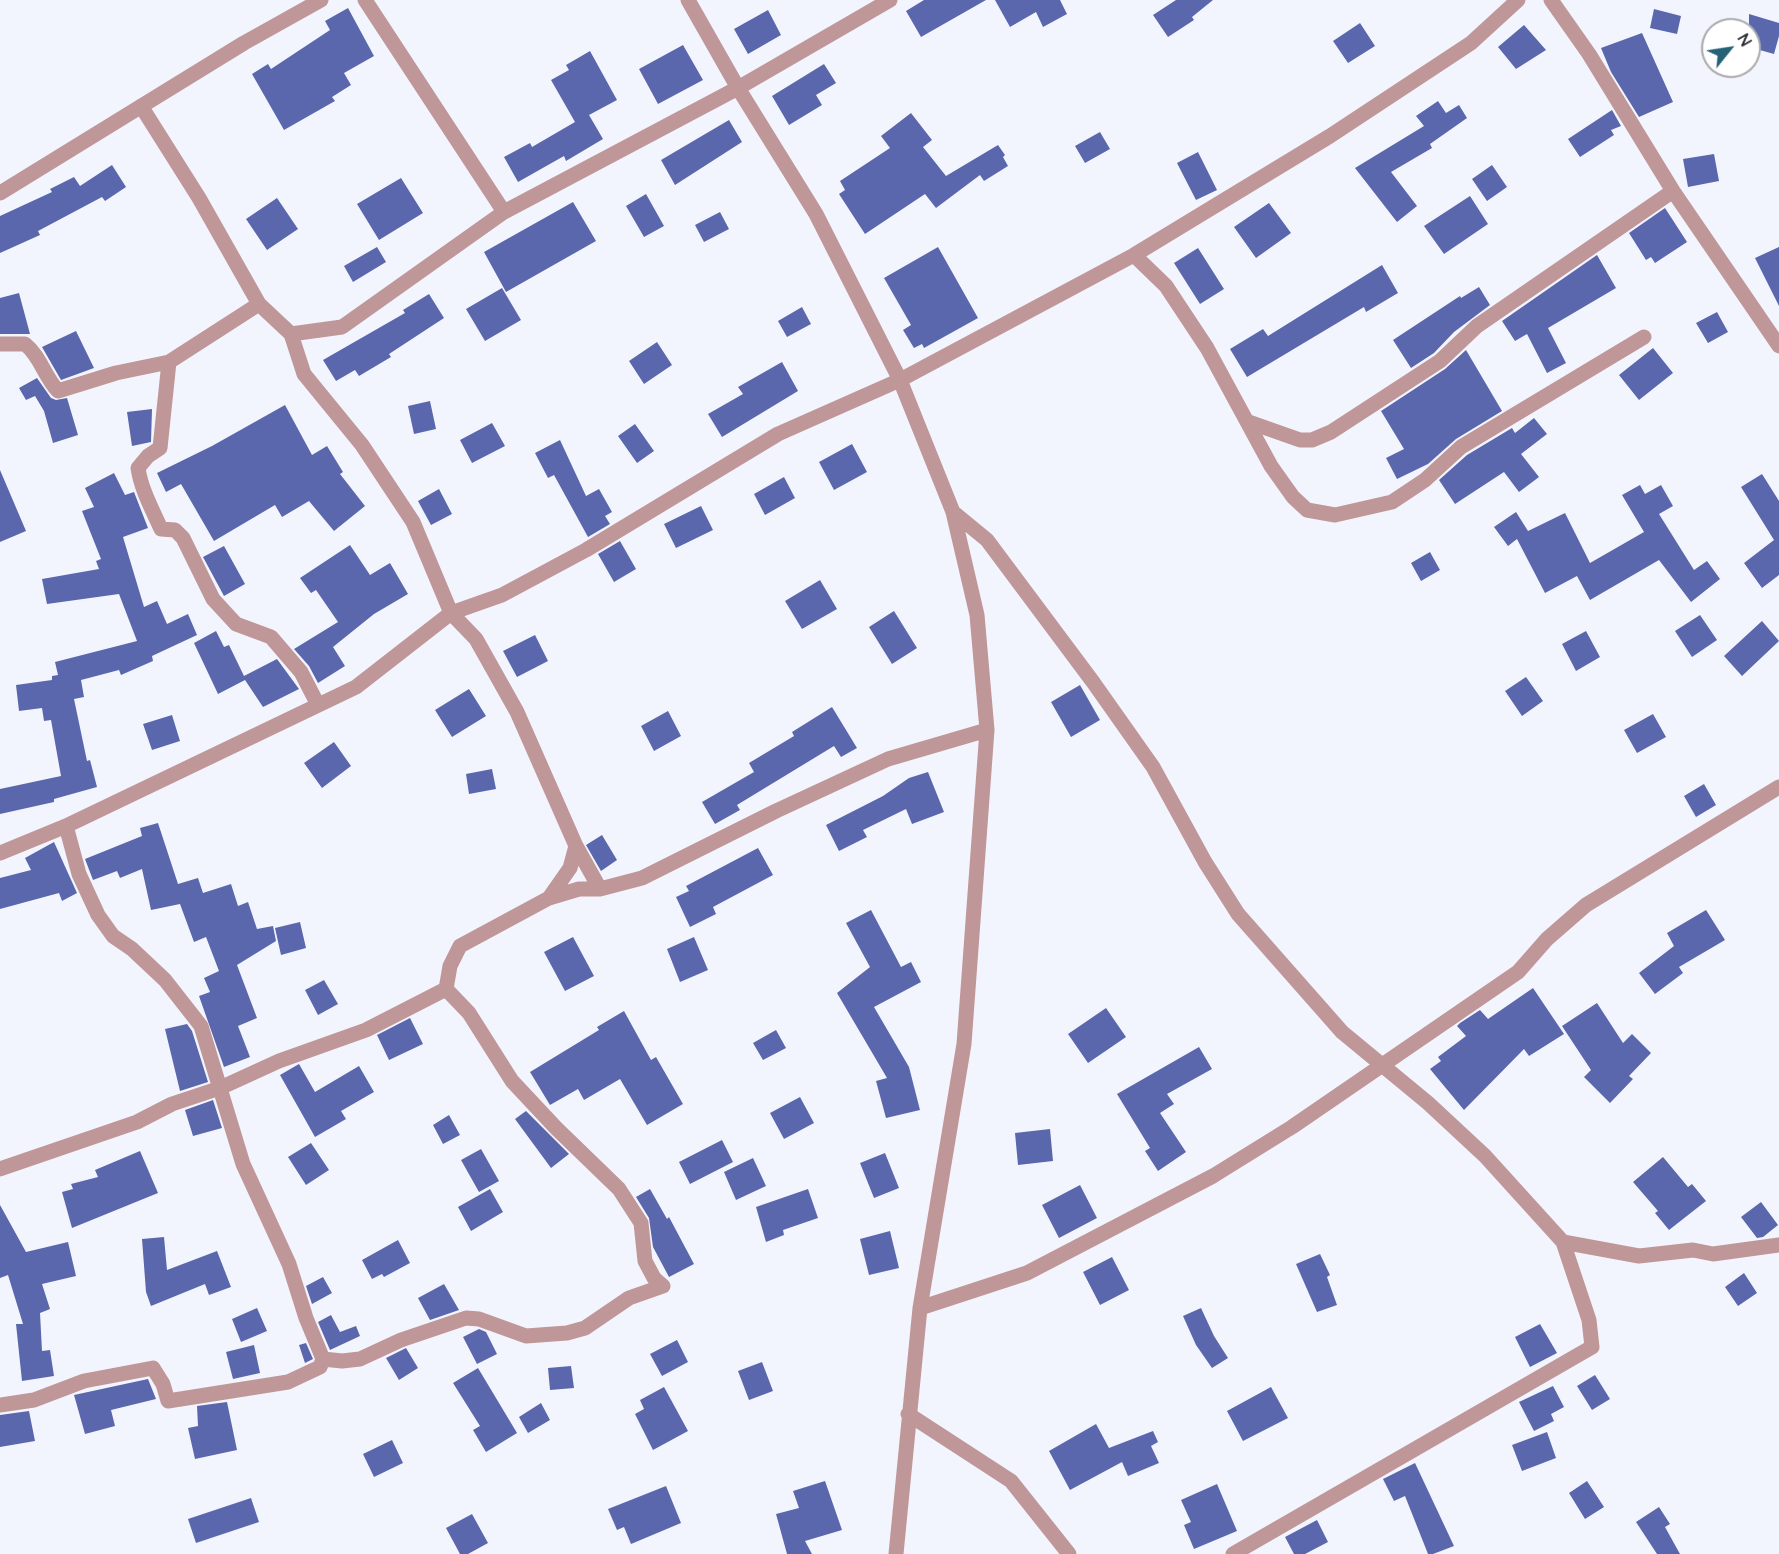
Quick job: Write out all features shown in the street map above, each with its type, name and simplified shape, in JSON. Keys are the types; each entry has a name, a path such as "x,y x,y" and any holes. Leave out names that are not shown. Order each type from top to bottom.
{"street":[{"path":"0,193 141,106 321,0"},
{"path":"365,0 504,212"},
{"path":"688,0 738,88 816,214 900,380 953,512 977,615 987,730 964,1044 920,1308 896,1554"},
{"path":"291,334 342,327 504,212 738,88 890,0"},
{"path":"0,853 66,826 356,687 451,614 502,595 586,550 778,434 900,380 1134,255 1330,136 1461,50 1518,0"},
{"path":"1551,0 1589,54 1673,191 1779,346"},
{"path":"141,106 199,198 259,304 291,334 304,374 362,445 413,522 451,614 476,639 517,712 576,846 600,889"},
{"path":"1249,422 1300,440 1312,440 1331,432 1440,361 1477,326 1673,191"},
{"path":"1134,255 1166,286 1208,348 1271,466 1293,497 1307,510 1335,515 1392,501 1425,480 1461,447 1644,337"},
{"path":"0,344 13,342 25,344 40,360 49,381 58,391 116,373 169,362 259,304"},
{"path":"169,362 160,448 148,456 138,468 146,497 161,529 175,530 183,538 213,599 236,624 271,637 301,672 317,704"},
{"path":"953,512 987,540 1094,682 1153,767 1205,862 1238,914 1342,1032 1428,1103 1485,1156 1563,1242 1589,1320 1592,1347 1233,1554"},
{"path":"446,989 450,966 460,946 549,898 579,889 600,889 642,878 776,811 888,759 987,730"},
{"path":"920,1308 1027,1273 1213,1176 1292,1127 1518,972 1546,939 1586,905 1779,787"},
{"path":"0,1405 34,1400 84,1381 153,1368 163,1384 168,1401 288,1382 320,1367 323,1359 306,1318 289,1264 243,1164 228,1122 201,1026 165,980 132,949 113,936 98,915 79,874 66,826"},
{"path":"549,898 570,868 576,846"},
{"path":"0,1169 137,1122 172,1104 220,1088 279,1061 366,1030 446,989"},
{"path":"323,1359 342,1361 360,1359 401,1340 466,1318 479,1319 526,1336 567,1333 585,1328 629,1298 663,1286 654,1278 645,1261 640,1223 619,1189 512,1081 469,1013 446,989"},
{"path":"1563,1242 1639,1256 1693,1251 1713,1254 1779,1245"},
{"path":"908,1413 1011,1481 1069,1554"}],"building":[{"path":"924,0 986,0 921,37 906,11"},
{"path":"995,0 1060,0 1067,14 1043,27 1036,12 1010,27"},
{"path":"1176,0 1213,0 1192,17 1194,20 1168,37 1153,15"},
{"path":"348,8 374,56 344,73 351,85 332,97 335,101 284,130 252,74 268,64 271,69 330,30 325,21"},
{"path":"1654,9 1681,16 1677,34 1650,28"},
{"path":"768,10 781,35 748,54 734,29"},
{"path":"1749,14 1779,23 1779,36 1774,54 1761,50 1761,18 1749,18"},
{"path":"1360,23 1375,46 1348,63 1333,41"},
{"path":"1524,25 1546,50 1516,69 1498,47"},
{"path":"1642,33 1673,102 1639,117 1611,72 1601,48"},
{"path":"683,45 703,80 658,104 639,69"},
{"path":"590,51 617,100 589,115 603,139 566,161 564,156 518,182 504,157 530,143 532,147 575,122 551,80 569,70 566,65"},
{"path":"824,64 836,83 816,95 822,105 789,125 772,96"},
{"path":"1438,101 1446,113 1459,105 1467,118 1430,144 1432,148 1391,172 1417,206 1397,222 1355,168 1424,126 1416,116"},
{"path":"1612,110 1621,126 1611,130 1614,135 1580,157 1568,139"},
{"path":"911,113 932,140 923,147 946,176 998,145 1005,155 1003,157 1008,166 984,181 980,175 936,208 925,194 865,234 839,194 845,190 840,181 890,148 881,136"},
{"path":"729,120 742,142 675,185 661,160"},
{"path":"1100,132 1110,149 1085,163 1075,146"},
{"path":"1198,152 1217,190 1196,200 1177,163"},
{"path":"1714,154 1719,181 1688,187 1683,159"},
{"path":"112,165 126,187 105,201 102,197 38,231 40,235 0,253 0,216 52,192 50,189 74,177 80,186"},
{"path":"1492,165 1507,187 1487,201 1472,179"},
{"path":"401,178 423,213 379,240 357,204"},
{"path":"646,194 664,226 644,237 626,206"},
{"path":"1470,196 1488,224 1444,254 1424,226"},
{"path":"277,198 298,229 267,250 246,219"},
{"path":"573,202 596,241 506,292 484,252"},
{"path":"1269,203 1291,233 1256,258 1234,227"},
{"path":"1665,208 1687,242 1655,263 1651,257 1646,260 1629,233"},
{"path":"720,212 729,229 704,242 695,225"},
{"path":"377,247 386,262 353,282 344,266"},
{"path":"938,247 978,318 924,348 922,344 914,348 903,330 911,325 884,278"},
{"path":"1779,247 1779,306 1755,258"},
{"path":"1198,248 1224,289 1200,304 1174,263"},
{"path":"1597,255 1616,288 1548,328 1566,363 1547,373 1527,334 1515,341 1502,321"},
{"path":"1382,265 1398,293 1366,312 1364,307 1247,377 1230,349 1263,329 1268,336"},
{"path":"1479,287 1490,305 1454,332 1434,353 1411,368 1393,340 1460,296 1461,298"},
{"path":"502,288 521,320 485,341 466,309"},
{"path":"19,293 30,334 0,334 0,298"},
{"path":"429,294 444,318 389,354 391,357 359,376 355,370 336,381 323,360 405,313 403,310"},
{"path":"802,307 811,324 787,337 778,321"},
{"path":"1717,312 1728,332 1708,343 1696,323"},
{"path":"76,331 94,368 61,380 42,347"},
{"path":"657,342 672,365 644,384 629,361"},
{"path":"1653,348 1673,373 1639,400 1619,375"},
{"path":"1466,350 1502,411 1456,439 1428,464 1397,479 1386,458 1404,449 1381,411 1445,369"},
{"path":"782,362 798,391 722,437 708,414 743,394 738,387"},
{"path":"37,378 51,398 56,400 67,398 78,435 53,443 44,411 35,396 26,400 19,388"},
{"path":"430,401 436,429 414,434 408,406"},
{"path":"285,405 312,455 327,446 343,472 340,474 365,506 334,531 309,501 282,517 275,505 214,541 181,484 166,492 157,473 212,446"},
{"path":"152,409 151,442 132,446 127,412"},
{"path":"1534,418 1547,434 1521,454 1539,477 1519,492 1504,472 1455,504 1439,480 1467,455 1512,428 1515,433"},
{"path":"492,423 505,446 472,463 460,440"},
{"path":"635,424 654,451 637,463 618,436"},
{"path":"560,440 586,496 599,489 612,512 605,516 610,524 588,537 554,475 548,478 535,453"},
{"path":"852,444 867,472 834,490 819,462"},
{"path":"0,470 26,531 0,542"},
{"path":"114,473 125,495 134,492 148,528 123,537 144,607 157,601 167,624 188,614 197,635 152,656 153,661 121,675 119,670 81,680 84,697 74,699 87,761 90,760 97,787 54,799 54,802 0,814 0,789 61,776 51,720 44,721 42,708 19,711 16,685 52,680 52,676 58,675 55,662 137,641 119,594 47,604 42,579 99,569 96,561 101,559 82,511 94,507 85,488"},
{"path":"1762,474 1779,501 1779,575 1762,588 1744,563 1774,540 1741,487"},
{"path":"784,477 795,498 765,515 754,494"},
{"path":"1640,485 1645,494 1661,485 1673,506 1659,514 1694,570 1707,561 1720,579 1691,602 1659,560 1590,600 1577,576 1545,593 1517,539 1508,546 1494,527 1516,512 1528,531 1565,513 1590,563 1644,532 1622,495"},
{"path":"439,489 452,514 431,525 418,501"},
{"path":"701,506 713,530 676,548 664,524"},
{"path":"620,541 636,569 614,582 598,554"},
{"path":"350,545 370,575 390,563 408,594 374,614 333,647 345,666 318,683 309,666 294,649 338,622 316,590 311,593 300,578"},
{"path":"224,546 245,584 224,596 203,557"},
{"path":"1430,552 1440,570 1421,581 1411,563"},
{"path":"820,580 837,609 802,629 785,601"},
{"path":"894,611 917,648 892,664 869,627"},
{"path":"1700,615 1717,640 1692,657 1675,631"},
{"path":"1762,621 1779,641 1742,676 1724,656"},
{"path":"216,631 224,647 229,645 244,676 277,659 299,689 263,707 245,680 218,694 194,643"},
{"path":"1586,631 1600,657 1576,671 1562,644"},
{"path":"535,635 548,661 517,677 503,651"},
{"path":"1526,677 1543,701 1522,716 1505,691"},
{"path":"1080,685 1100,720 1071,737 1051,702"},
{"path":"469,689 486,716 452,737 435,710"},
{"path":"832,707 857,748 841,757 834,746 737,805 740,810 715,824 702,802 754,772 749,763 794,736 792,732"},
{"path":"668,711 681,736 654,751 641,726"},
{"path":"1653,714 1666,737 1637,753 1624,730"},
{"path":"172,715 180,741 152,750 143,724"},
{"path":"334,742 351,766 322,788 304,763"},
{"path":"492,769 496,789 469,794 466,774"},
{"path":"928,772 944,812 912,824 906,809 863,830 867,837 839,851 826,825 883,796 909,778"},
{"path":"1704,784 1716,805 1696,817 1684,796"},
{"path":"158,823 178,884 198,878 203,893 231,884 238,906 248,902 257,929 273,926 276,941 237,965 257,1018 238,1026 250,1057 224,1067 199,996 210,992 204,978 219,971 206,937 194,942 180,904 151,910 142,869 120,878 117,871 93,880 85,859 142,836 140,828"},
{"path":"602,835 617,860 601,871 586,845"},
{"path":"54,842 77,893 62,901 59,893 0,909 0,878 31,870 25,858"},
{"path":"758,848 773,875 713,907 716,914 690,927 676,897 689,891 686,886"},
{"path":"871,910 901,967 911,962 921,982 874,1007 909,1067 920,1110 886,1118 876,1081 887,1078 837,993 870,967 846,923"},
{"path":"1706,910 1725,940 1679,967 1683,973 1655,994 1639,973 1674,946 1667,933"},
{"path":"300,922 306,948 281,955 275,928"},
{"path":"573,937 594,976 565,991 544,952"},
{"path":"694,937 708,970 680,982 667,949"},
{"path":"324,980 338,1004 318,1015 305,990"},
{"path":"1533,988 1564,1034 1529,1056 1524,1049 1464,1110 1430,1069 1441,1061 1438,1057 1466,1036 1457,1026 1460,1023 1480,1010 1488,1019"},
{"path":"1597,1003 1623,1043 1632,1034 1651,1053 1629,1076 1633,1079 1610,1103 1584,1077 1591,1070 1562,1026"},
{"path":"1106,1008 1126,1037 1088,1063 1068,1034"},
{"path":"624,1011 651,1060 656,1057 683,1104 647,1125 620,1079 584,1100 578,1089 550,1105 530,1072 599,1030 597,1027"},
{"path":"410,1018 423,1044 389,1060 377,1035"},
{"path":"187,1024 192,1031 208,1082 180,1091 165,1029"},
{"path":"776,1030 786,1048 763,1060 753,1043"},
{"path":"1199,1047 1212,1069 1167,1094 1174,1104 1160,1113 1186,1152 1158,1171 1145,1151 1150,1148 1117,1094"},
{"path":"299,1064 315,1092 359,1066 374,1092 341,1111 346,1119 315,1137 280,1075"},
{"path":"800,1097 814,1123 784,1139 770,1113"},
{"path":"213,1100 222,1128 193,1136 185,1110"},
{"path":"526,1111 569,1154 551,1168 515,1119"},
{"path":"449,1115 460,1135 443,1144 433,1125"},
{"path":"1050,1129 1053,1161 1018,1165 1015,1133"},
{"path":"722,1140 733,1162 690,1184 679,1162"},
{"path":"311,1143 329,1170 306,1185 288,1157"},
{"path":"481,1149 499,1181 479,1192 461,1160"},
{"path":"140,1151 158,1193 72,1228 62,1192 73,1189 71,1184 98,1177 95,1170"},
{"path":"885,1153 899,1188 874,1198 860,1163"},
{"path":"1663,1157 1688,1187 1692,1184 1706,1201 1669,1230 1655,1213 1658,1211 1633,1182"},
{"path":"753,1158 766,1186 736,1200 724,1172"},
{"path":"1080,1185 1097,1218 1059,1238 1042,1205"},
{"path":"490,1189 503,1212 471,1231 458,1207"},
{"path":"650,1189 667,1219 669,1217 694,1264 669,1277 653,1247 649,1218 636,1197"},
{"path":"808,1189 818,1218 783,1230 784,1235 766,1242 756,1207"},
{"path":"1761,1202 1778,1225 1763,1237 1757,1238 1741,1217"},
{"path":"0,1205 26,1252 68,1242 76,1276 42,1284 50,1309 40,1313 42,1351 50,1350 54,1376 22,1381 16,1324 23,1324 8,1275 0,1278"},
{"path":"890,1231 899,1268 869,1275 860,1239"},
{"path":"164,1237 167,1270 217,1251 231,1287 209,1295 205,1284 151,1306 146,1292 142,1239"},
{"path":"398,1240 410,1263 384,1277 382,1274 372,1279 362,1260"},
{"path":"1320,1254 1330,1275 1327,1277 1337,1305 1317,1312 1296,1264"},
{"path":"1112,1257 1129,1290 1100,1305 1083,1272"},
{"path":"1744,1273 1757,1293 1738,1306 1725,1287"},
{"path":"323,1277 332,1293 312,1304 306,1286"},
{"path":"444,1284 459,1310 430,1320 418,1298"},
{"path":"257,1308 267,1331 241,1342 232,1319"},
{"path":"1201,1308 1214,1336 1228,1358 1212,1368 1196,1345 1183,1316"},
{"path":"331,1315 340,1332 356,1326 360,1336 330,1350 318,1322"},
{"path":"1540,1324 1557,1353 1530,1367 1515,1337"},
{"path":"479,1329 486,1332 497,1354 477,1364 463,1337"},
{"path":"677,1340 688,1362 662,1376 650,1354"},
{"path":"306,1343 313,1359 305,1363 299,1345"},
{"path":"254,1345 260,1373 233,1379 226,1352"},
{"path":"406,1348 418,1368 399,1380 386,1358"},
{"path":"762,1362 773,1391 749,1400 738,1371"},
{"path":"571,1366 574,1388 550,1390 548,1368"},
{"path":"478,1368 517,1433 486,1452 473,1430 480,1426 453,1383"},
{"path":"1595,1375 1610,1399 1592,1410 1577,1386"},
{"path":"148,1379 156,1399 111,1410 115,1426 85,1434 74,1395"},
{"path":"1553,1386 1564,1407 1551,1414 1554,1421 1534,1431 1519,1402"},
{"path":"664,1387 688,1431 653,1450 635,1414 644,1409 640,1400"},
{"path":"1271,1387 1288,1418 1243,1441 1227,1411"},
{"path":"227,1402 237,1450 195,1459 188,1428 198,1426 197,1406"},
{"path":"541,1403 550,1420 528,1433 519,1417"},
{"path":"29,1411 35,1441 0,1447 0,1415"},
{"path":"1096,1424 1109,1448 1153,1431 1158,1442 1151,1446 1159,1463 1128,1476 1122,1462 1070,1490 1049,1451"},
{"path":"1547,1432 1556,1458 1522,1471 1512,1445"},
{"path":"392,1440 403,1463 374,1477 363,1454"},
{"path":"1415,1463 1454,1546 1433,1554 1428,1554 1405,1496 1394,1501 1383,1479"},
{"path":"825,1481 842,1530 805,1541 812,1554 787,1554 776,1514 799,1508 793,1491"},
{"path":"1587,1481 1604,1507 1585,1519 1569,1493"},
{"path":"1217,1484 1237,1531 1194,1549 1184,1525 1191,1522 1181,1500"},
{"path":"666,1486 681,1523 631,1544 624,1527 617,1530 608,1509"},
{"path":"251,1498 259,1522 196,1543 188,1519"},
{"path":"1659,1507 1670,1524 1665,1527 1680,1554 1657,1554 1636,1522"},
{"path":"472,1514 488,1543 468,1554 460,1554 446,1528"},
{"path":"1317,1520 1328,1542 1305,1554 1294,1554 1285,1537"}]}
